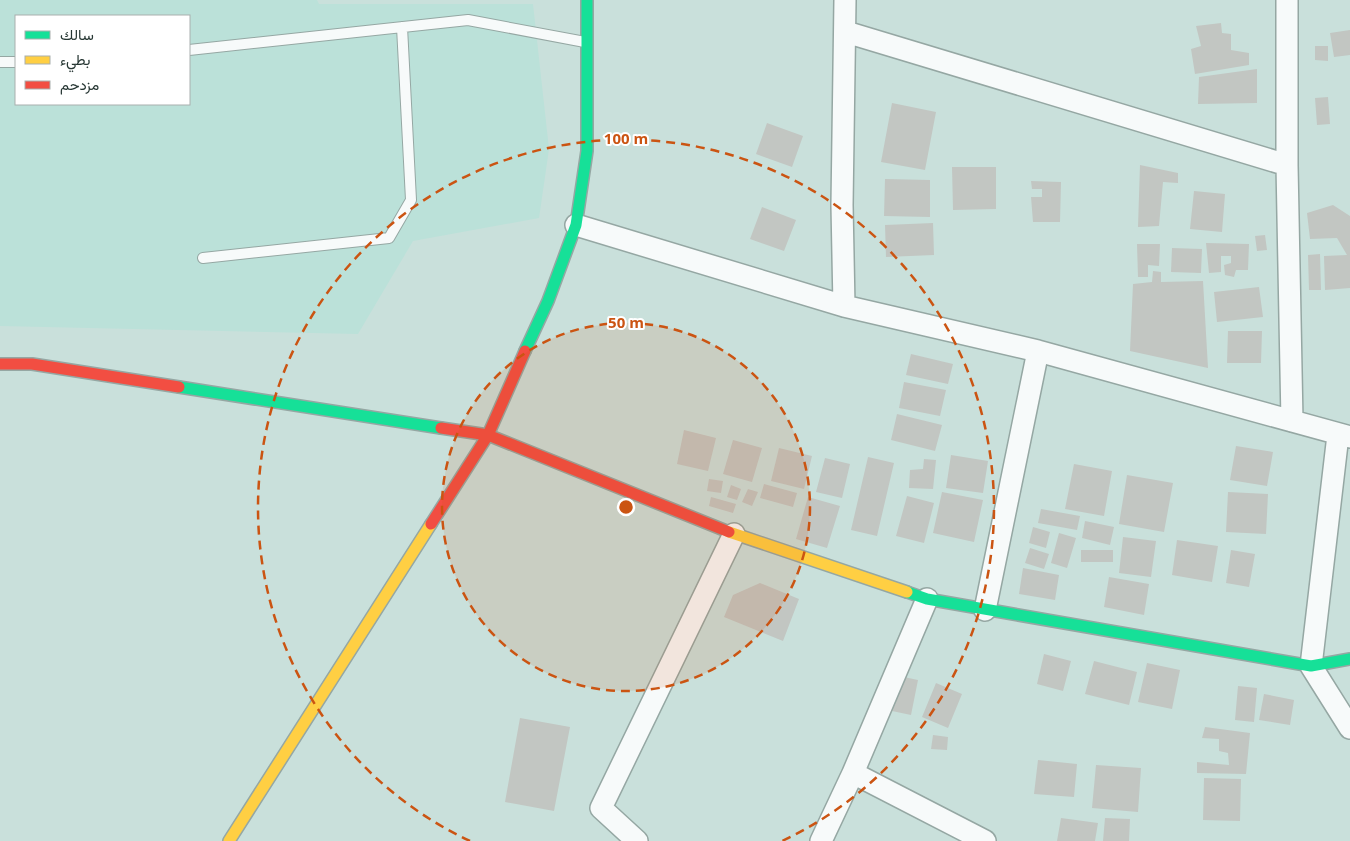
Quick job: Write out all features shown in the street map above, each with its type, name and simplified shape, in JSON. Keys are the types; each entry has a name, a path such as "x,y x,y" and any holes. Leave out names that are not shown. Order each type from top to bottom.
{"street":[{"path":"229,841 488,435 548,300 576,225 587,152 585,42 587,0"},
{"path":"844,306 842,205 846,0"},
{"path":"1287,0 1287,164 1292,421"},
{"path":"846,32 1287,164"},
{"path":"576,225 844,306 1038,351 1344,436 1311,666 1350,728"},
{"path":"985,610 1038,351"},
{"path":"0,364 32,364 488,435 734,534 927,599 1311,666 1350,659"},
{"path":"637,841 601,808 734,534"},
{"path":"821,841 853,773 927,599"},
{"path":"853,773 984,841"}],"lane":[{"path":"190,50 468,20 585,42"},
{"path":"203,258 389,238 411,200 402,27"},
{"path":"0,62 15,62"}],"shaded area":[{"path":"0,0 317,0 319,4 533,4 549,149 539,218 413,241 358,334 0,326"}],"building":[{"path":"1221,23 1222,33 1231,34 1231,50 1249,53 1249,65 1195,74 1191,49 1201,46 1196,26"},
{"path":"1350,30 1350,55 1334,57 1330,33"},
{"path":"1315,46 1328,46 1328,61 1315,60"},
{"path":"1257,69 1257,103 1198,104 1199,77"},
{"path":"1328,97 1330,124 1317,125 1315,98"},
{"path":"892,103 936,112 925,170 881,162"},
{"path":"767,123 803,136 792,167 756,154"},
{"path":"1140,165 1178,173 1178,183 1163,182 1159,226 1138,227"},
{"path":"952,167 996,167 996,209 953,210"},
{"path":"885,179 930,180 930,217 884,216"},
{"path":"1031,181 1061,182 1060,222 1033,222 1031,197 1042,197 1042,189 1032,189"},
{"path":"1194,191 1225,194 1222,232 1190,229"},
{"path":"1333,205 1350,216 1350,288 1325,290 1324,256 1347,255 1337,238 1310,239 1307,213"},
{"path":"762,207 796,220 784,251 750,239"},
{"path":"933,223 934,255 886,257 885,225"},
{"path":"1265,235 1267,250 1257,251 1255,236"},
{"path":"1206,243 1249,244 1248,270 1236,270 1234,277 1225,275 1224,265 1231,263 1231,256 1221,256 1221,272 1209,273"},
{"path":"1137,244 1160,244 1159,266 1148,265 1148,277 1138,277"},
{"path":"1172,248 1202,249 1201,273 1171,272"},
{"path":"1320,254 1321,290 1309,290 1308,255"},
{"path":"1153,271 1161,272 1161,282 1203,281 1208,368 1130,351 1133,284 1152,282"},
{"path":"1259,287 1263,317 1217,322 1214,292"},
{"path":"1228,331 1262,331 1261,363 1227,363"},
{"path":"911,354 953,364 948,384 906,375"},
{"path":"904,382 946,390 940,416 899,408"},
{"path":"897,414 942,425 935,451 891,440"},
{"path":"684,430 716,438 708,471 677,464"},
{"path":"733,440 762,448 752,482 723,474"},
{"path":"1236,446 1273,452 1267,486 1230,480"},
{"path":"779,448 812,456 804,489 771,481"},
{"path":"951,455 988,461 983,493 946,488"},
{"path":"868,457 894,463 877,536 851,530"},
{"path":"825,458 850,464 842,498 816,492"},
{"path":"924,459 936,460 933,489 909,488 910,470 923,469"},
{"path":"1074,464 1112,471 1104,516 1065,509"},
{"path":"1127,475 1173,483 1164,532 1119,524"},
{"path":"709,479 723,481 721,493 707,491"},
{"path":"764,484 797,493 793,507 760,498"},
{"path":"731,485 741,489 737,500 727,497"},
{"path":"748,489 758,492 752,506 742,502"},
{"path":"942,492 983,500 974,542 933,533"},
{"path":"1228,492 1268,494 1266,534 1226,532"},
{"path":"907,496 934,503 924,543 896,536"},
{"path":"711,497 736,504 733,513 709,506"},
{"path":"808,497 840,506 827,548 796,539"},
{"path":"1041,509 1080,516 1077,530 1038,523"},
{"path":"1085,521 1114,527 1110,545 1082,538"},
{"path":"1033,527 1050,532 1046,548 1029,543"},
{"path":"1059,533 1076,538 1067,568 1051,563"},
{"path":"1123,537 1156,541 1151,577 1119,573"},
{"path":"1177,540 1218,546 1212,582 1172,575"},
{"path":"1030,548 1049,554 1044,569 1025,563"},
{"path":"1081,550 1113,550 1113,562 1081,562"},
{"path":"1231,550 1255,554 1249,587 1226,583"},
{"path":"1023,568 1059,575 1055,600 1019,594"},
{"path":"1109,577 1149,584 1144,615 1104,607"},
{"path":"760,583 799,599 783,641 724,617 733,595"},
{"path":"1044,654 1071,661 1063,691 1037,684"},
{"path":"1094,661 1137,672 1129,705 1085,694"},
{"path":"1147,663 1180,670 1172,709 1138,702"},
{"path":"899,676 918,680 911,715 892,711"},
{"path":"936,683 962,694 948,728 922,717"},
{"path":"1238,686 1257,688 1254,722 1235,720"},
{"path":"1264,694 1294,700 1290,725 1259,720"},
{"path":"520,718 570,727 554,811 505,802"},
{"path":"1205,727 1250,733 1246,774 1197,773 1197,762 1229,765 1228,753 1219,751 1219,739 1202,738"},
{"path":"933,735 948,737 947,750 931,749"},
{"path":"1038,760 1077,764 1074,797 1034,794"},
{"path":"1096,765 1141,768 1138,812 1092,808"},
{"path":"1204,778 1241,779 1240,821 1203,820"},
{"path":"1061,818 1098,823 1095,841 1057,841"},
{"path":"1105,818 1130,819 1129,841 1103,841"}],"traffic: fast":[{"path":"525,351 548,301 576,225 587,151 587,0"},
{"path":"179,387 441,428"},
{"path":"907,592 927,599 1311,666 1350,659"}],"traffic: slow":[{"path":"229,841 431,524"},
{"path":"729,532 907,592"}],"traffic: jam":[{"path":"431,524 488,435 525,351"},
{"path":"0,364 32,364 179,387"},
{"path":"441,428 488,435 729,532"}]}
